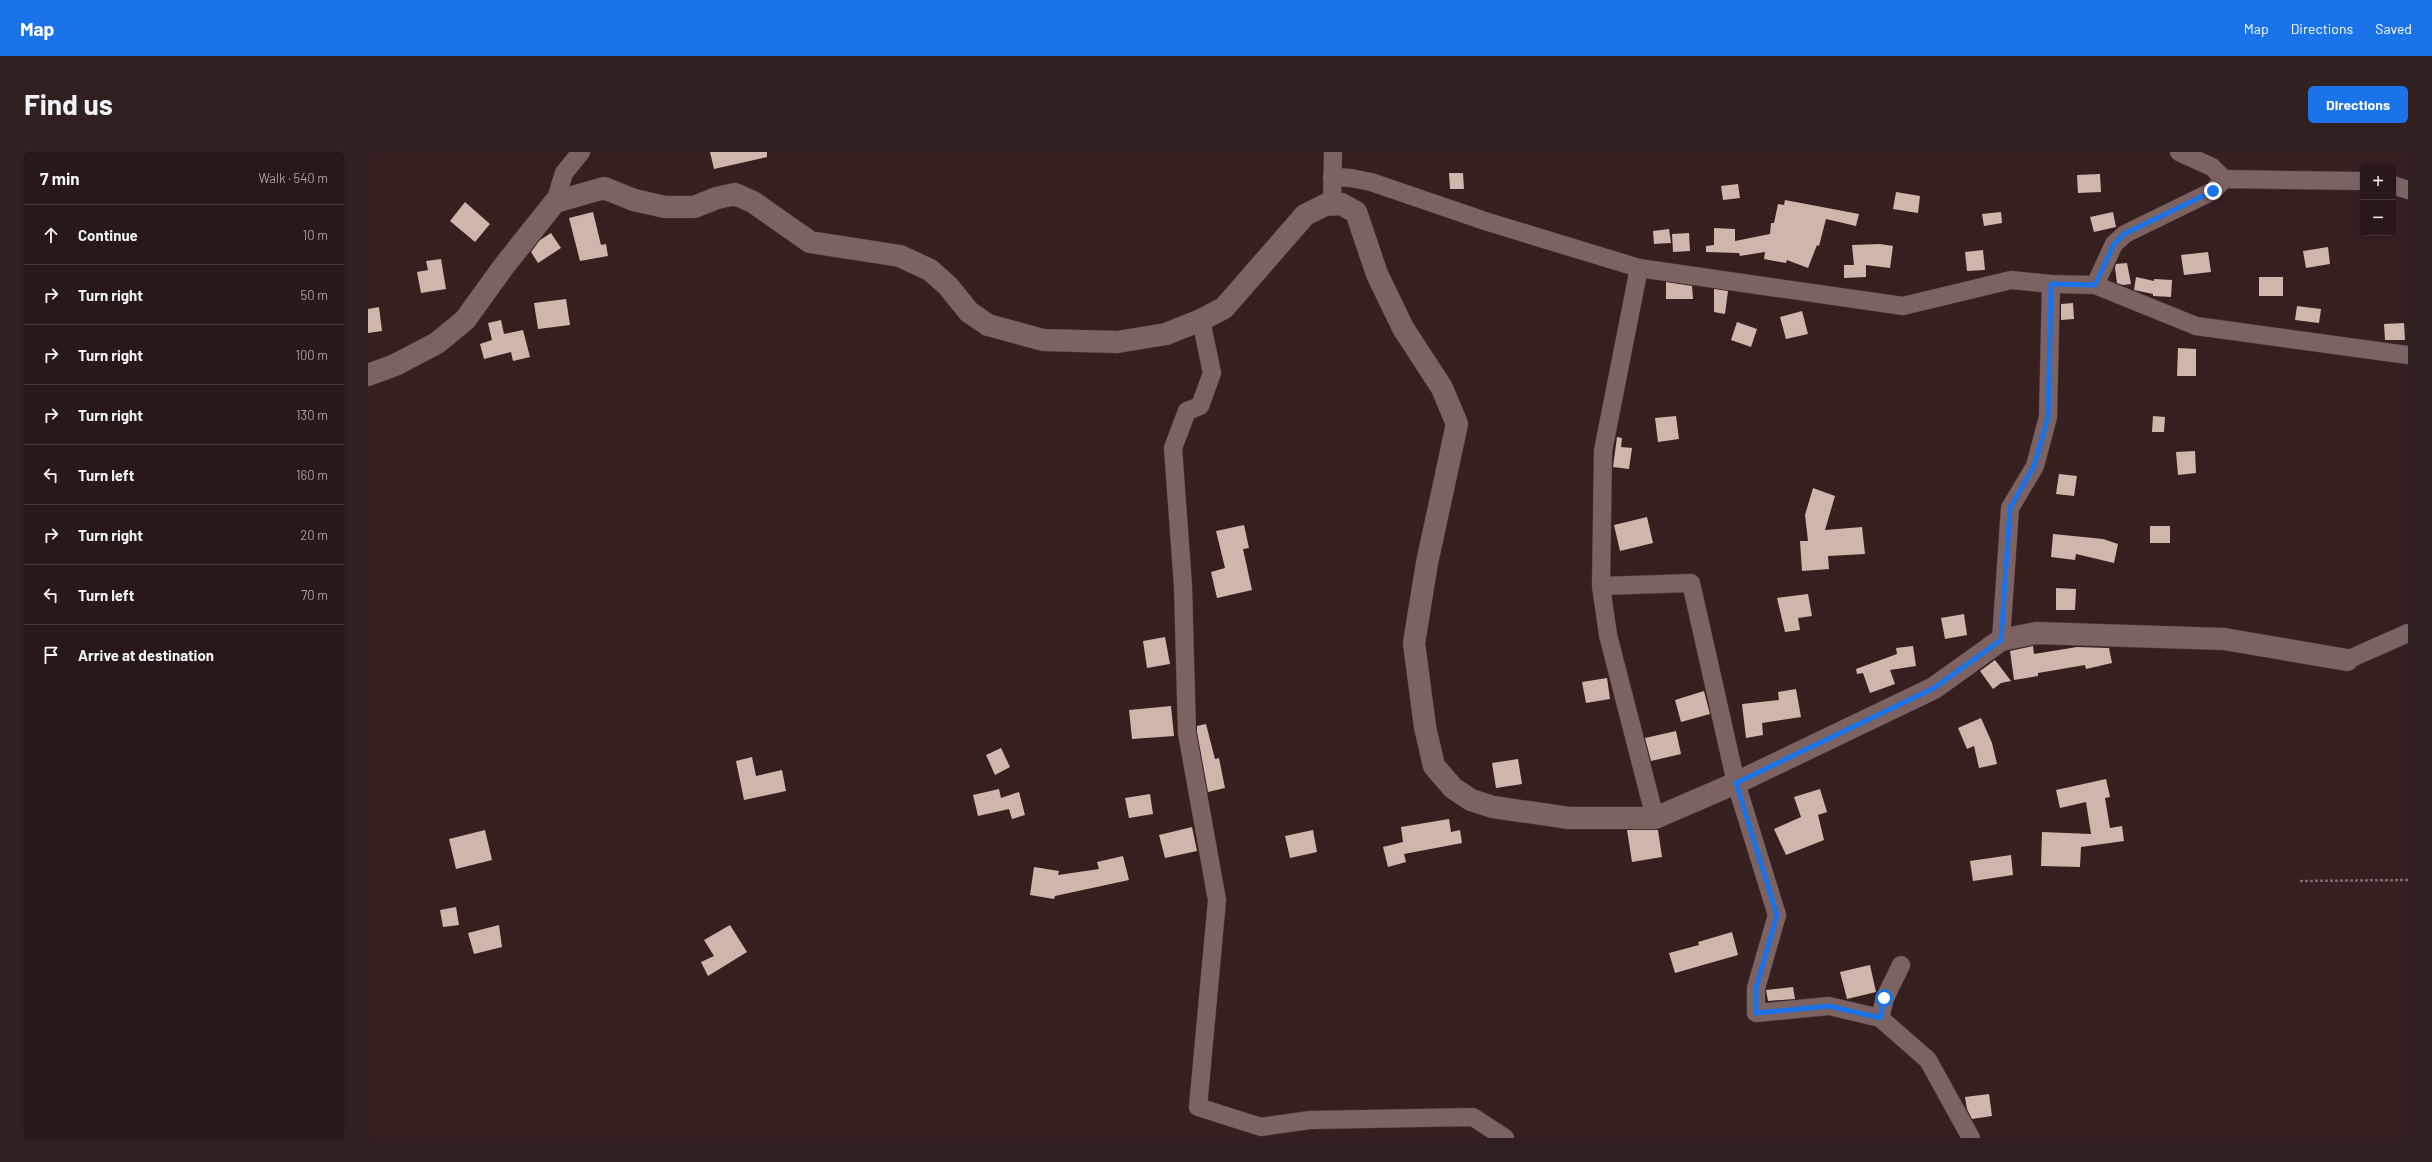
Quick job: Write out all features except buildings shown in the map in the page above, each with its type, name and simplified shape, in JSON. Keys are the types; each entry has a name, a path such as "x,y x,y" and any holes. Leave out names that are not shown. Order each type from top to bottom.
{"main road":[{"path":"368,375 395,365 437,343 465,320 504,266 555,202 604,188 634,200 665,206 694,207 717,198 735,194 753,202 810,242 900,256 930,270 948,286 969,312 988,325 1043,340 1117,342 1166,334 1201,320 1224,308 1305,215 1325,205 1341,204 1356,212 1364,241 1403,328 1442,388 1457,424 1427,563 1414,643 1424,727 1434,766 1453,788 1471,800 1494,807 1569,818 1655,818 1736,783 1934,688 2001,640 2036,633 2224,639 2347,660"}],"street":[{"path":"555,202 564,173 581,152"},
{"path":"1332,204 1333,152"},
{"path":"2179,152 2212,167 2224,179 2360,180"},
{"path":"1332,178 1351,178 1371,182 1488,222 1639,268 1903,306 2011,280 2051,284 2095,285 2196,326 2408,356"},
{"path":"2095,285 2114,244 2124,234 2213,191 2224,179"},
{"path":"2396,186 2408,190"},
{"path":"1639,268 1602,451 1601,586 1608,635 1655,818"},
{"path":"2001,640 2010,508 2034,466 2048,417 2051,284"},
{"path":"1201,320 1212,373 1200,406 1187,411 1173,448 1183,586 1187,733 1217,900 1198,1107 1261,1127 1310,1120 1473,1117 1505,1138"},
{"path":"1601,586 1691,583 1736,783 1777,915 1756,988 1756,1013 1829,1006 1880,1018 1928,1060 1971,1138"},
{"path":"2347,660 2408,633"},
{"path":"1880,1018 1884,998 1901,965"}],"path":[{"path":"2300,880 2408,880"}],"route":[{"path":"1884,998 1880,1018 1829,1006 1756,1013 1756,988 1777,915 1736,783 1770,765 1934,688 1974,657 2001,640 2010,508 2034,466 2048,417 2051,284 2095,285 2114,244 2124,234 2213,191"}]}
